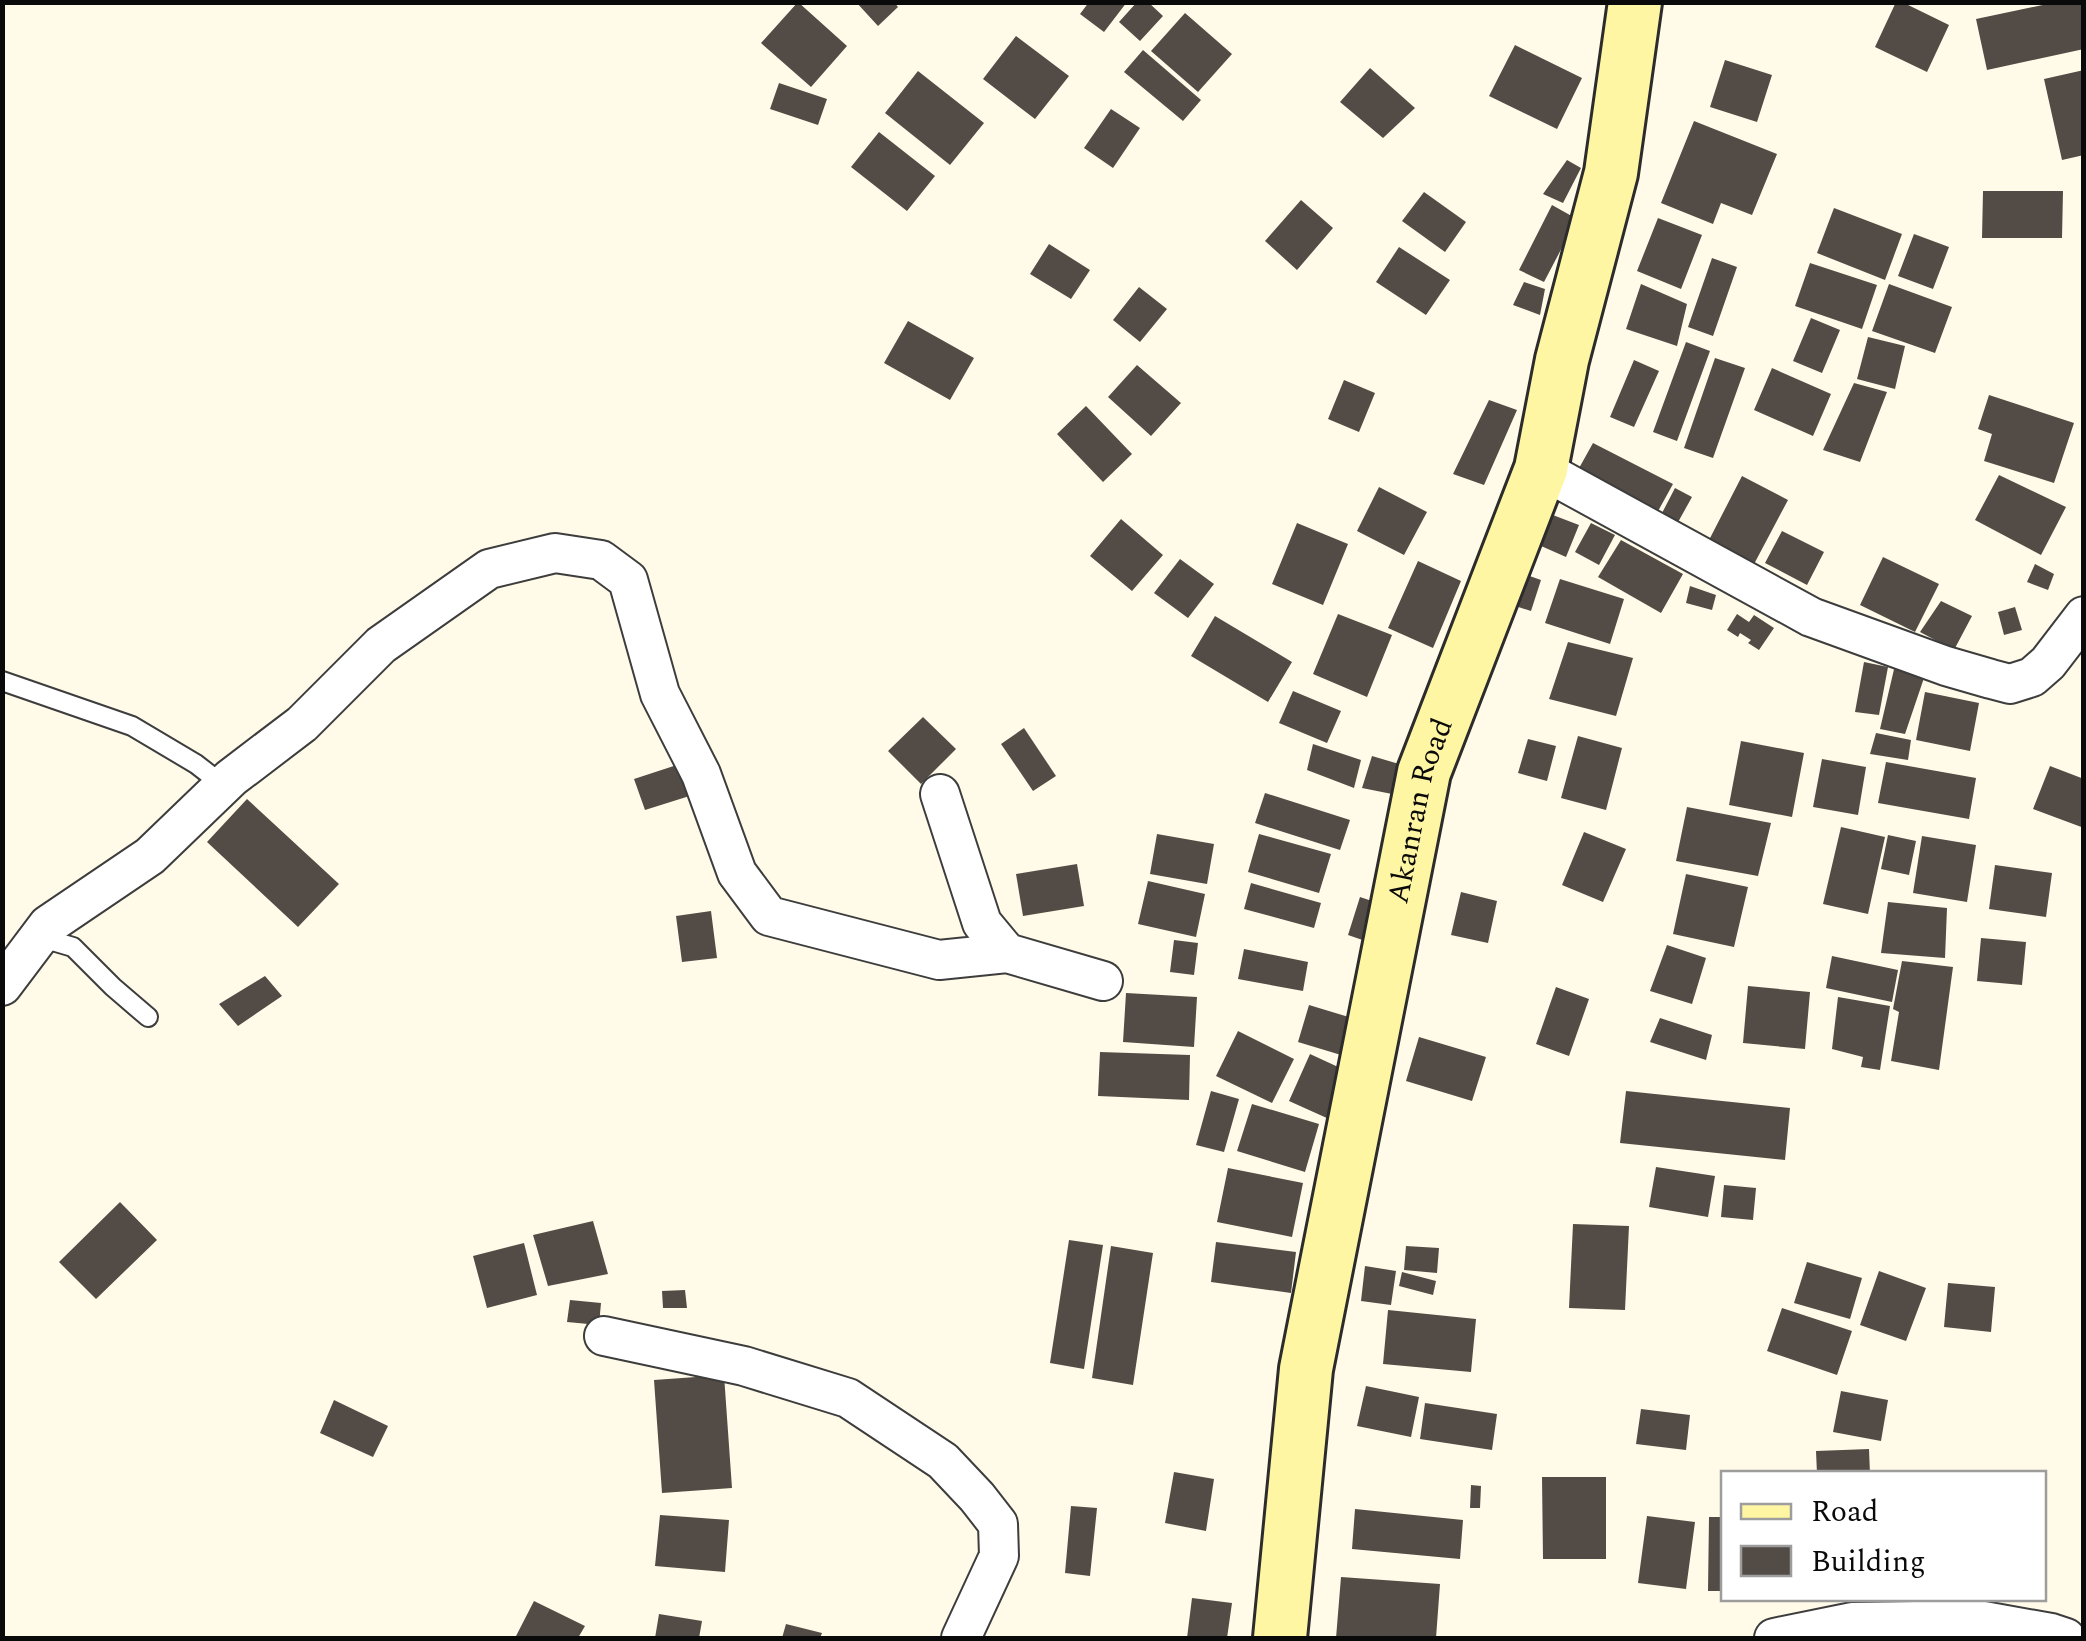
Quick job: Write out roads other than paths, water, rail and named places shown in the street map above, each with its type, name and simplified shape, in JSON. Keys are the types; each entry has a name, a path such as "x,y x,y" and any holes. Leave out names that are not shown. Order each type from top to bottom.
{"main road":[{"name":"Akanran Road","path":"1280,1638 1306,1370 1424,772 1541,470 1562,360 1611,173 1635,2"}],"street":[{"path":"1541,470 1811,617 1946,666 2010,684 2032,677 2048,664 2084,616"},
{"path":"2,986 48,925 150,856 224,785 302,724 381,645 490,570 555,553 601,560 628,580 660,694 701,774 738,874 769,916 939,960 1007,953 1102,982"},
{"path":"940,794 982,923 1007,953"},
{"path":"604,1336 744,1366 848,1398 943,1461 998,1524 999,1556 961,1638"},
{"path":"1774,1638 1852,1622 1978,1620 2066,1638"}],"lane":[{"path":"2,682 132,726 224,785"},
{"path":"38,937 73,947 148,1016"}]}
